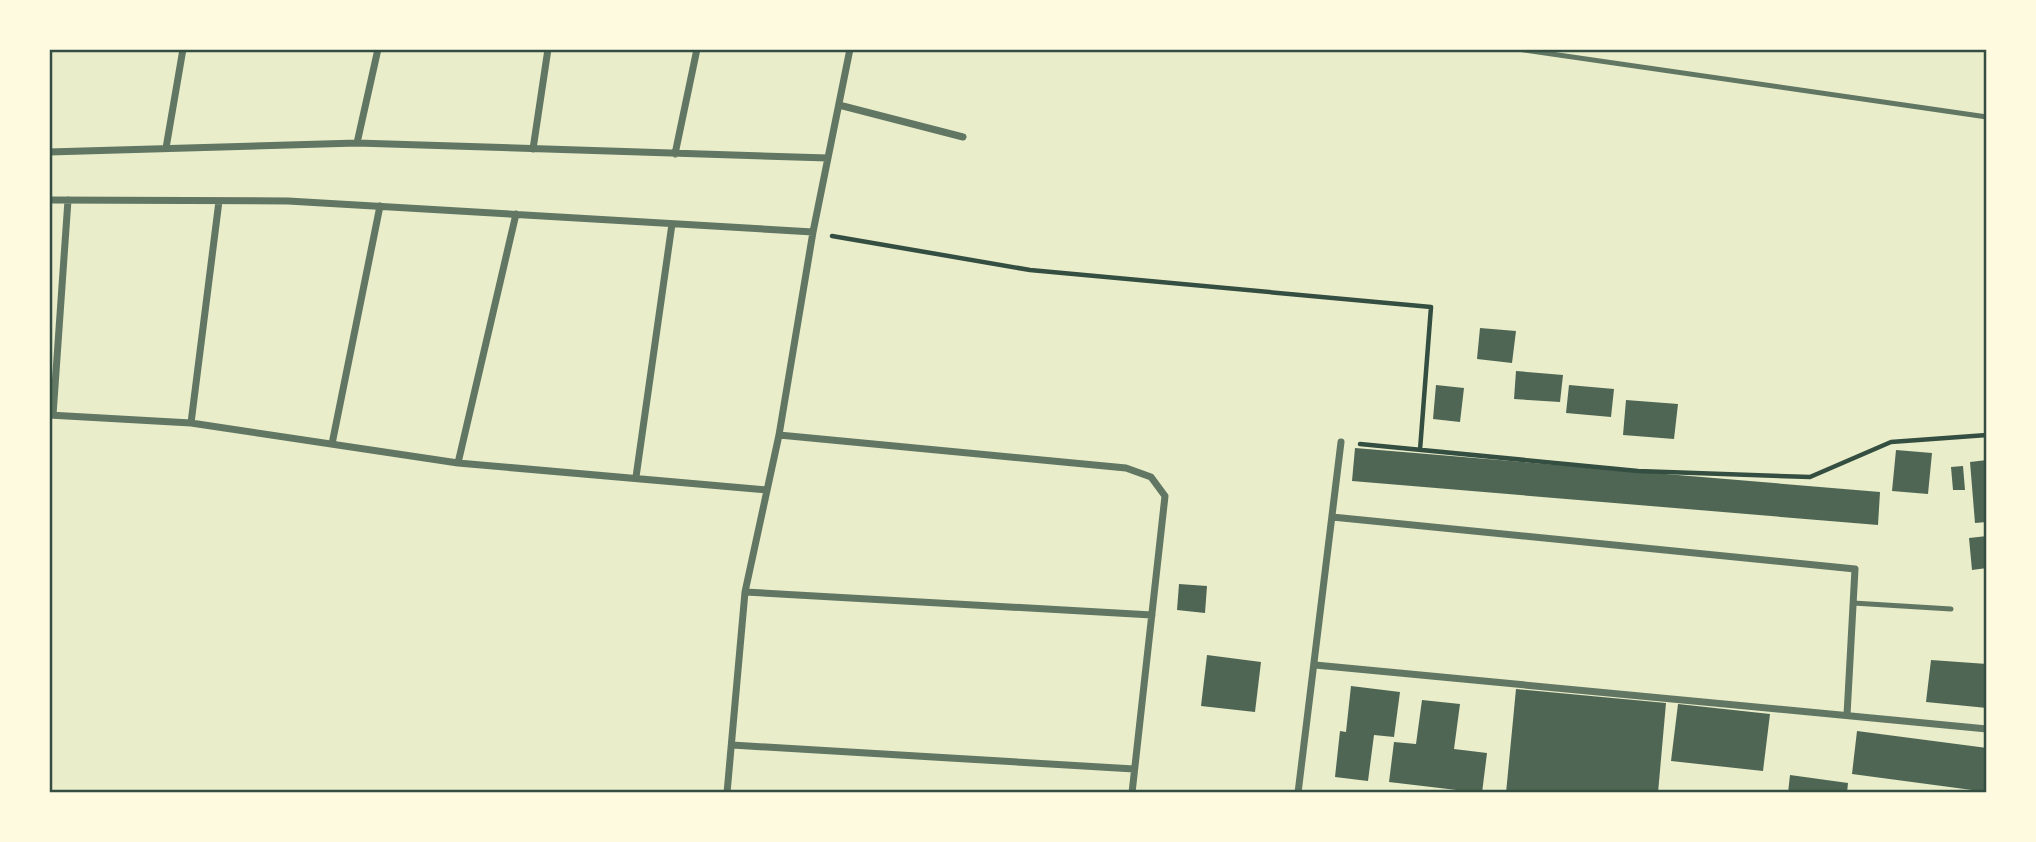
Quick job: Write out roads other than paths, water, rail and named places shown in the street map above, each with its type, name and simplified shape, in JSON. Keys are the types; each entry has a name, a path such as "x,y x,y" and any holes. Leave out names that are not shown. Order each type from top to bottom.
{"street":[{"path":"166,148 183,49"},
{"path":"357,143 378,49"},
{"path":"533,149 548,49"},
{"path":"675,154 696,49"},
{"path":"727,793 745,592 779,435 813,232 850,49"},
{"path":"839,105 963,137"},
{"path":"49,152 357,143 828,158"},
{"path":"68,200 51,415 191,423 458,463 767,490"},
{"path":"49,201 288,201 813,232"},
{"path":"191,423 219,201"},
{"path":"332,444 380,206"},
{"path":"458,463 516,214"},
{"path":"636,477 672,224"},
{"path":"779,435 1126,468 1151,477 1165,496 1132,793"},
{"path":"1298,793 1342,442"},
{"path":"1332,517 1854,569 1847,715"},
{"path":"745,592 1152,615"},
{"path":"1315,665 1987,729"},
{"path":"732,745 1134,769"}],"lane":[{"path":"1517,49 1987,117"},
{"path":"1853,603 1951,609"}]}
